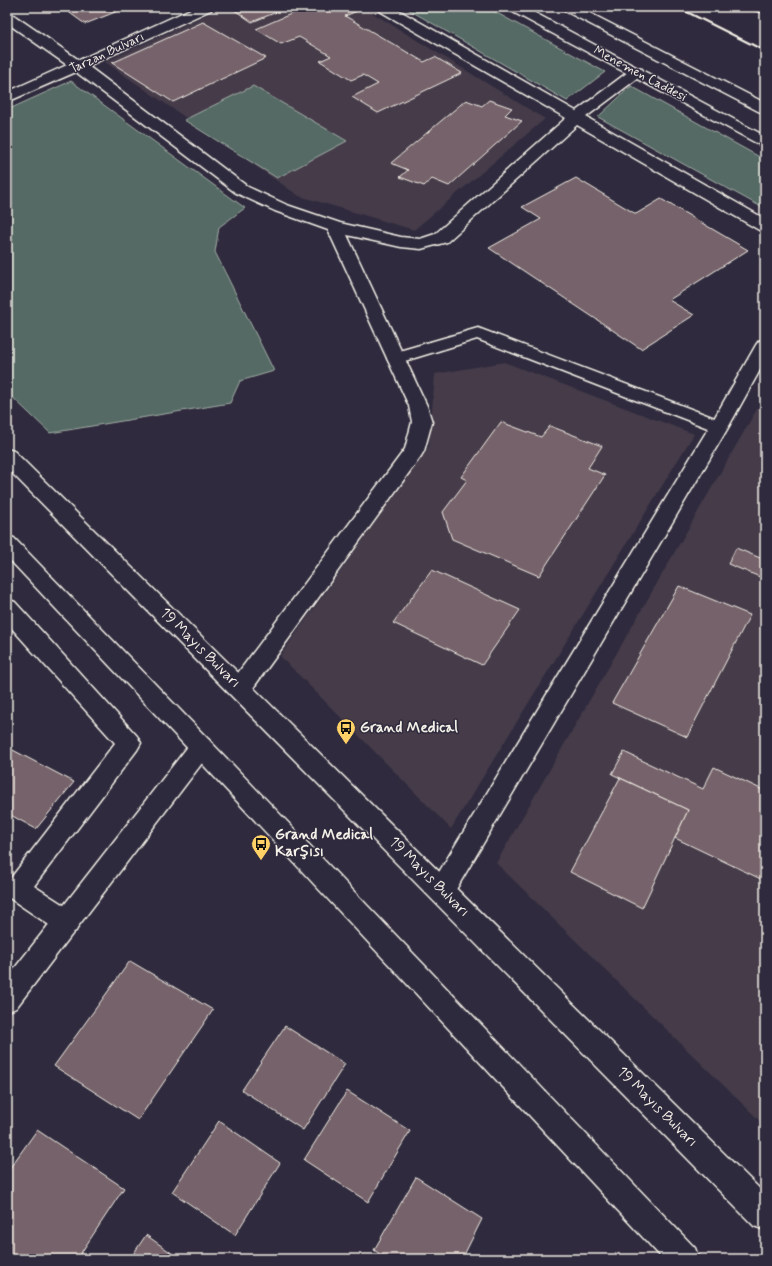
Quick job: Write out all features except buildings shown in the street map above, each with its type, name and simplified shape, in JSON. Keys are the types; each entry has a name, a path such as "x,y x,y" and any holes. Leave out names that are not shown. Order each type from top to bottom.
{"street":[{"name":"Tarzan Bulvarı","path":"7,98 206,7"},
{"path":"383,7 765,226"},
{"name":"Menemen Caddesi","path":"514,7 765,142"},
{"name":"Menemen Caddesi","path":"568,7 765,109"},
{"path":"760,7 765,9"},
{"path":"7,17 78,66 242,190 281,208 335,227 400,242 421,244 441,238 576,118 637,72"},
{"path":"240,688 414,451 422,422 420,411 412,391 395,358 335,227"},
{"path":"442,890 719,426 765,345"},
{"name":"19 Mayıs Bulvarı","path":"7,456 765,1215"},
{"path":"7,544 201,747 684,1259"},
{"path":"7,608 129,743 12,886 67,922"},
{"path":"7,999 201,747"}],"lane":[{"path":"395,358 478,333 719,426"}],"shaded area":[{"path":"223,7 363,7 545,119 414,230 299,196 105,62"},
{"path":"504,362 694,434 451,829 280,656 429,446 435,374"},
{"path":"765,395 765,1126 496,863"}],"green space":[{"path":"404,7 486,7 605,72 567,101"},
{"path":"71,81 245,208 219,227 215,252 274,371 240,381 230,403 50,433 7,392 7,110"},
{"path":"253,86 347,141 277,178 184,120"},
{"path":"631,86 765,160 765,209 598,117"}],"railway":[{"path":"677,7 765,51"}],"place":[{"name":"Grand Medical","path":"346,745"},
{"name":"Grand Medical Karşısı","path":"261,861"}]}
